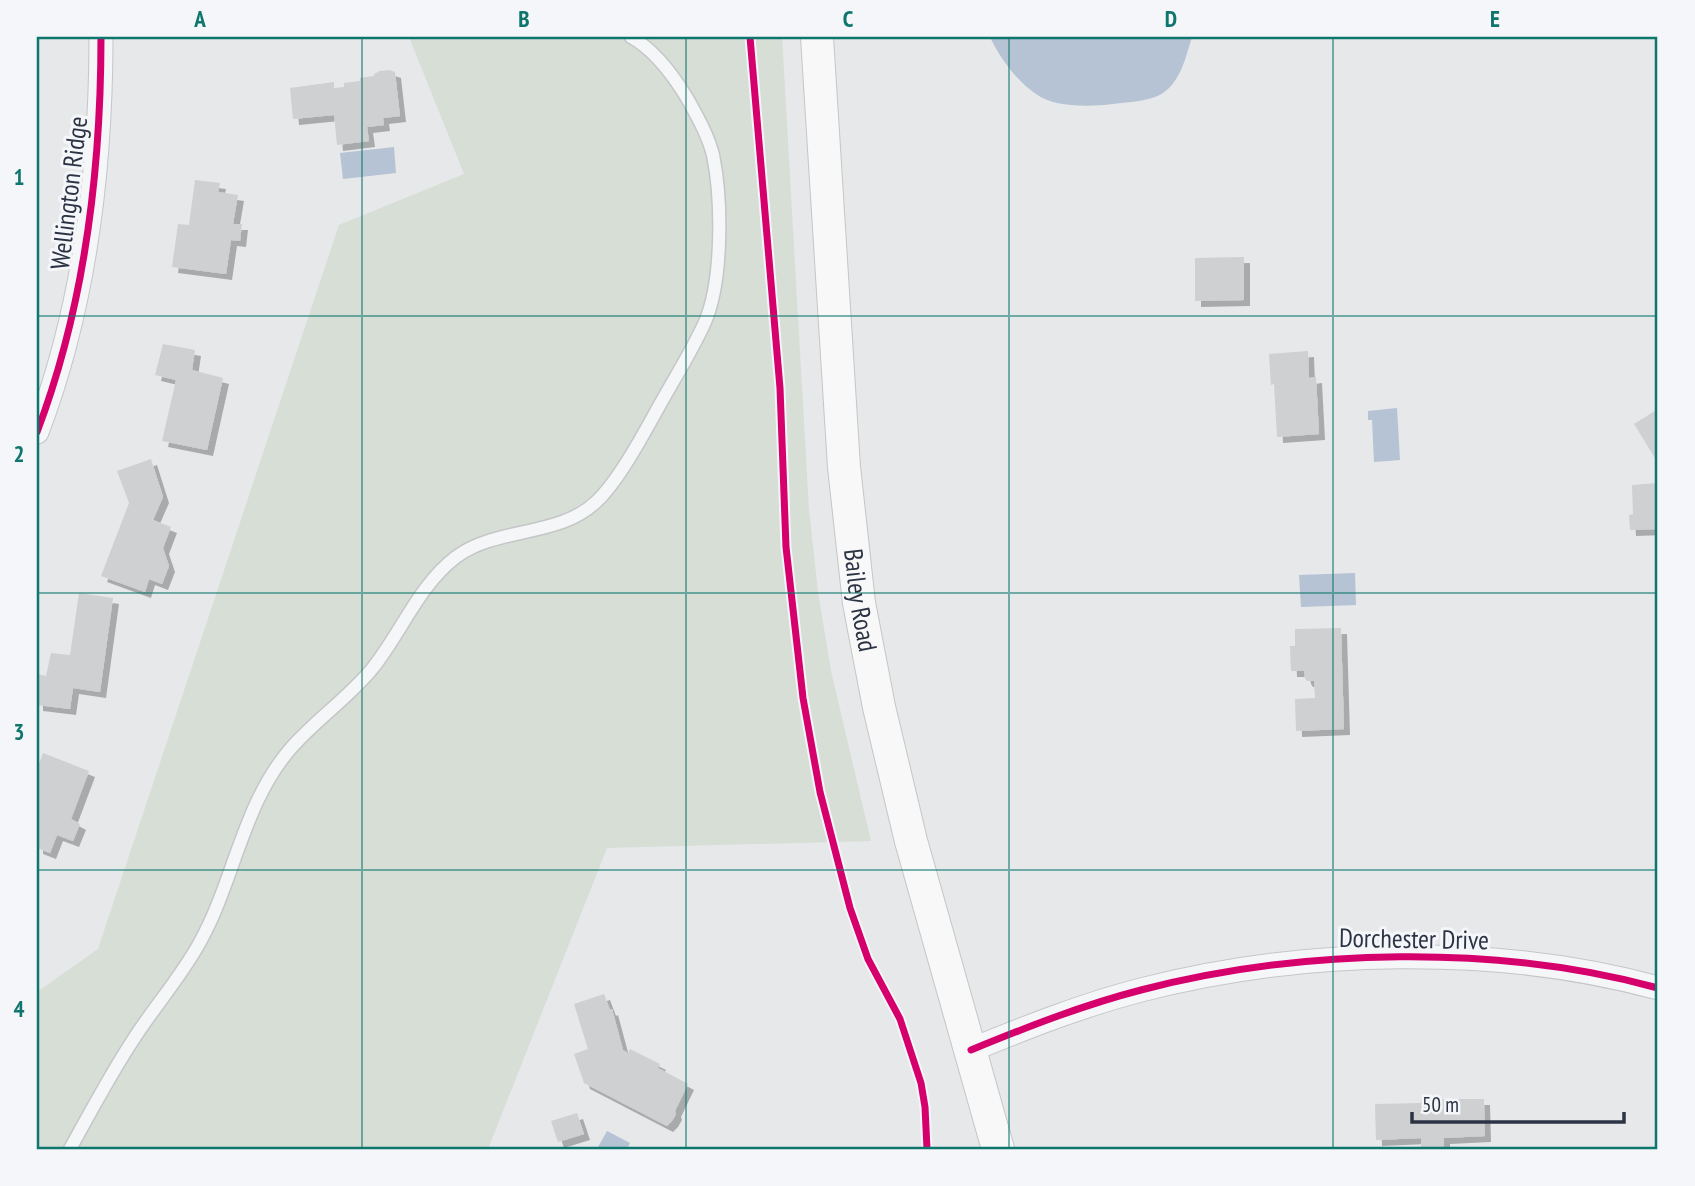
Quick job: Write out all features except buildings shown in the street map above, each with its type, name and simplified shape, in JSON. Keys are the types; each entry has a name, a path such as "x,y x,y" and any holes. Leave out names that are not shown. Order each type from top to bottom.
{"main road":[{"name":"Bailey Road","path":"817,37 844,467 859,603 879,706 905,815 998,1149"}],"street":[{"name":"Wellington Ridge","path":"37,432 70,326 87,239 98,148 101,37"},
{"name":"Dorchester Drive","path":"971,1050 1049,1018 1142,990 1212,975 1326,959 1425,958 1504,961 1591,974 1658,988"}],"lane":[{"path":"70,1149 133,1039 200,943 218,904 248,821 271,776 290,748 371,670 434,578 457,557 481,543 555,525 582,514 600,499 639,442 702,328 715,281 719,228 712,152 699,119 678,83 656,56 631,37"}],"shaded area":[{"path":"409,37 782,37 809,510 818,592 831,671 871,841 607,848 488,1149 37,1149 37,992 98,949 339,225 464,174"}],"water":[{"path":"990,37 1192,37 1179,75 1163,93 1137,101 1089,106 1057,103 1036,94 1008,67"},
{"path":"394,147 396,173 343,179 340,153"},
{"path":"1397,408 1400,460 1374,462 1372,420 1368,420 1368,411"},
{"path":"1355,573 1356,605 1301,607 1299,575"},
{"path":"607,1131 630,1143 627,1149 597,1149"}],"cycle path":[{"path":"37,432 67,336 87,237 98,138 101,37"},
{"path":"750,37 780,388 786,547 803,698 820,792 850,908 868,959 900,1019 921,1083 927,1149"},
{"path":"971,1050 1055,1017 1141,990 1203,976 1333,959 1466,958 1532,964 1596,974 1658,988"}]}
